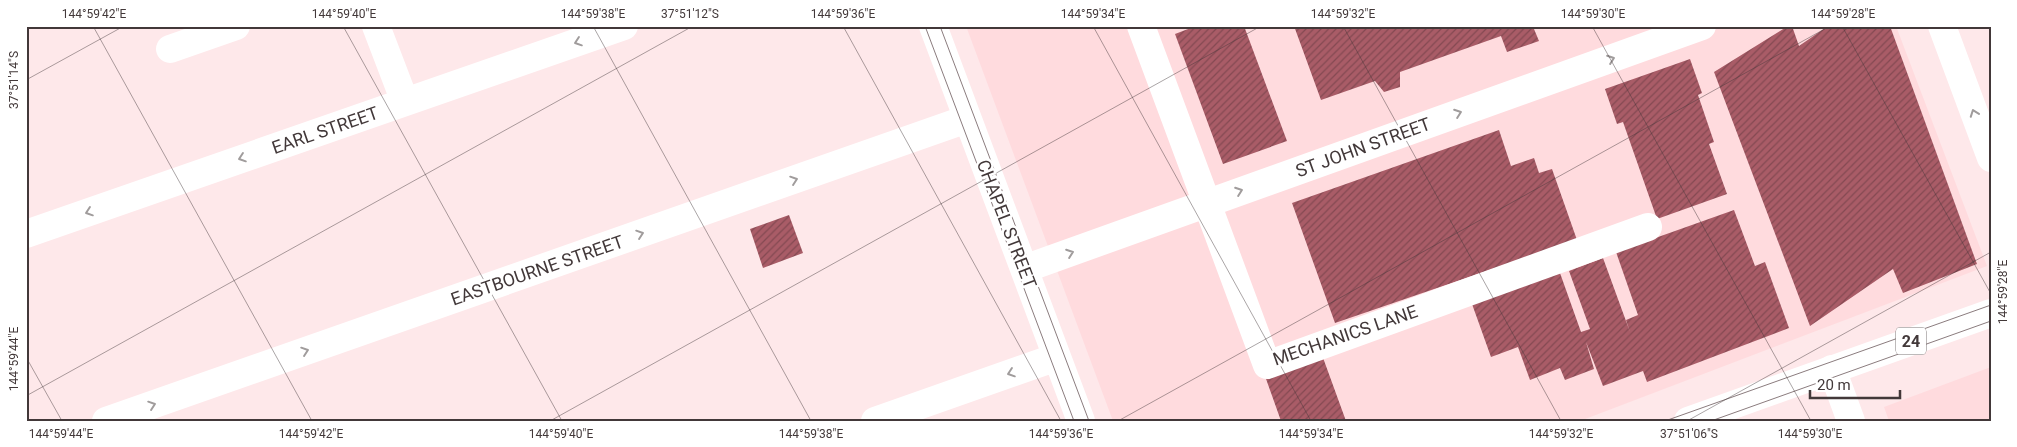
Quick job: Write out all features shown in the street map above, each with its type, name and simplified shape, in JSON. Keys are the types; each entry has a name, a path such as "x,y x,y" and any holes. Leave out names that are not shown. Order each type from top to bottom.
{"street":[{"path":"170,49 236,26"},
{"path":"376,26 405,102"},
{"name":"EARL STREET","path":"26,234 624,26"},
{"name":"CHAPEL STREET","path":"932,26 1081,421"},
{"name":"MECHANICS LANE","path":"1140,26 1267,364 1648,227"},
{"name":"ST JOHN STREET","path":"1024,269 1702,26"},
{"path":"1942,26 1991,158"},
{"name":"EASTBOURNE STREET","path":"106,421 967,119"},
{"name":"24","path":"1688,421 1991,313"},
{"path":"875,421 1057,357"},
{"path":"1832,369 1852,421"}],"shaded area":[{"path":"966,26 1896,26 1987,266 1580,421 1113,421"},
{"path":"1991,367 1991,421 1889,421 1884,407"}],"building":[{"path":"1196,26 1244,26 1287,141 1223,164 1175,34"},
{"path":"1294,26 1541,27 1534,29 1539,41 1507,52 1501,36 1400,72 1400,87 1384,92 1375,81 1321,100"},
{"path":"1788,26 1792,26 1799,46 1828,26 1890,26 1977,264 1903,293 1893,269 1810,326 1714,72"},
{"path":"1690,59 1702,93 1698,95 1714,142 1709,144 1727,194 1657,219 1623,122 1617,124 1605,89"},
{"path":"1499,130 1511,166 1534,158 1539,173 1552,169 1577,240 1335,323 1292,203"},
{"path":"1734,210 1755,266 1765,262 1789,328 1647,382 1643,371 1603,386 1586,342 1594,369 1565,380 1560,368 1530,380 1518,347 1491,357 1472,304 1560,273 1581,332 1590,329 1569,271 1603,258 1630,332 1626,320 1638,315 1616,252"},
{"path":"789,215 803,253 763,268 750,229"},
{"path":"1322,355 1346,421 1281,421 1265,376"}],"tram line":[{"path":"925,26 1074,421"},
{"path":"940,26 1089,421"},
{"path":"1665,421 1991,305"},
{"path":"1711,421 1991,321"}]}
